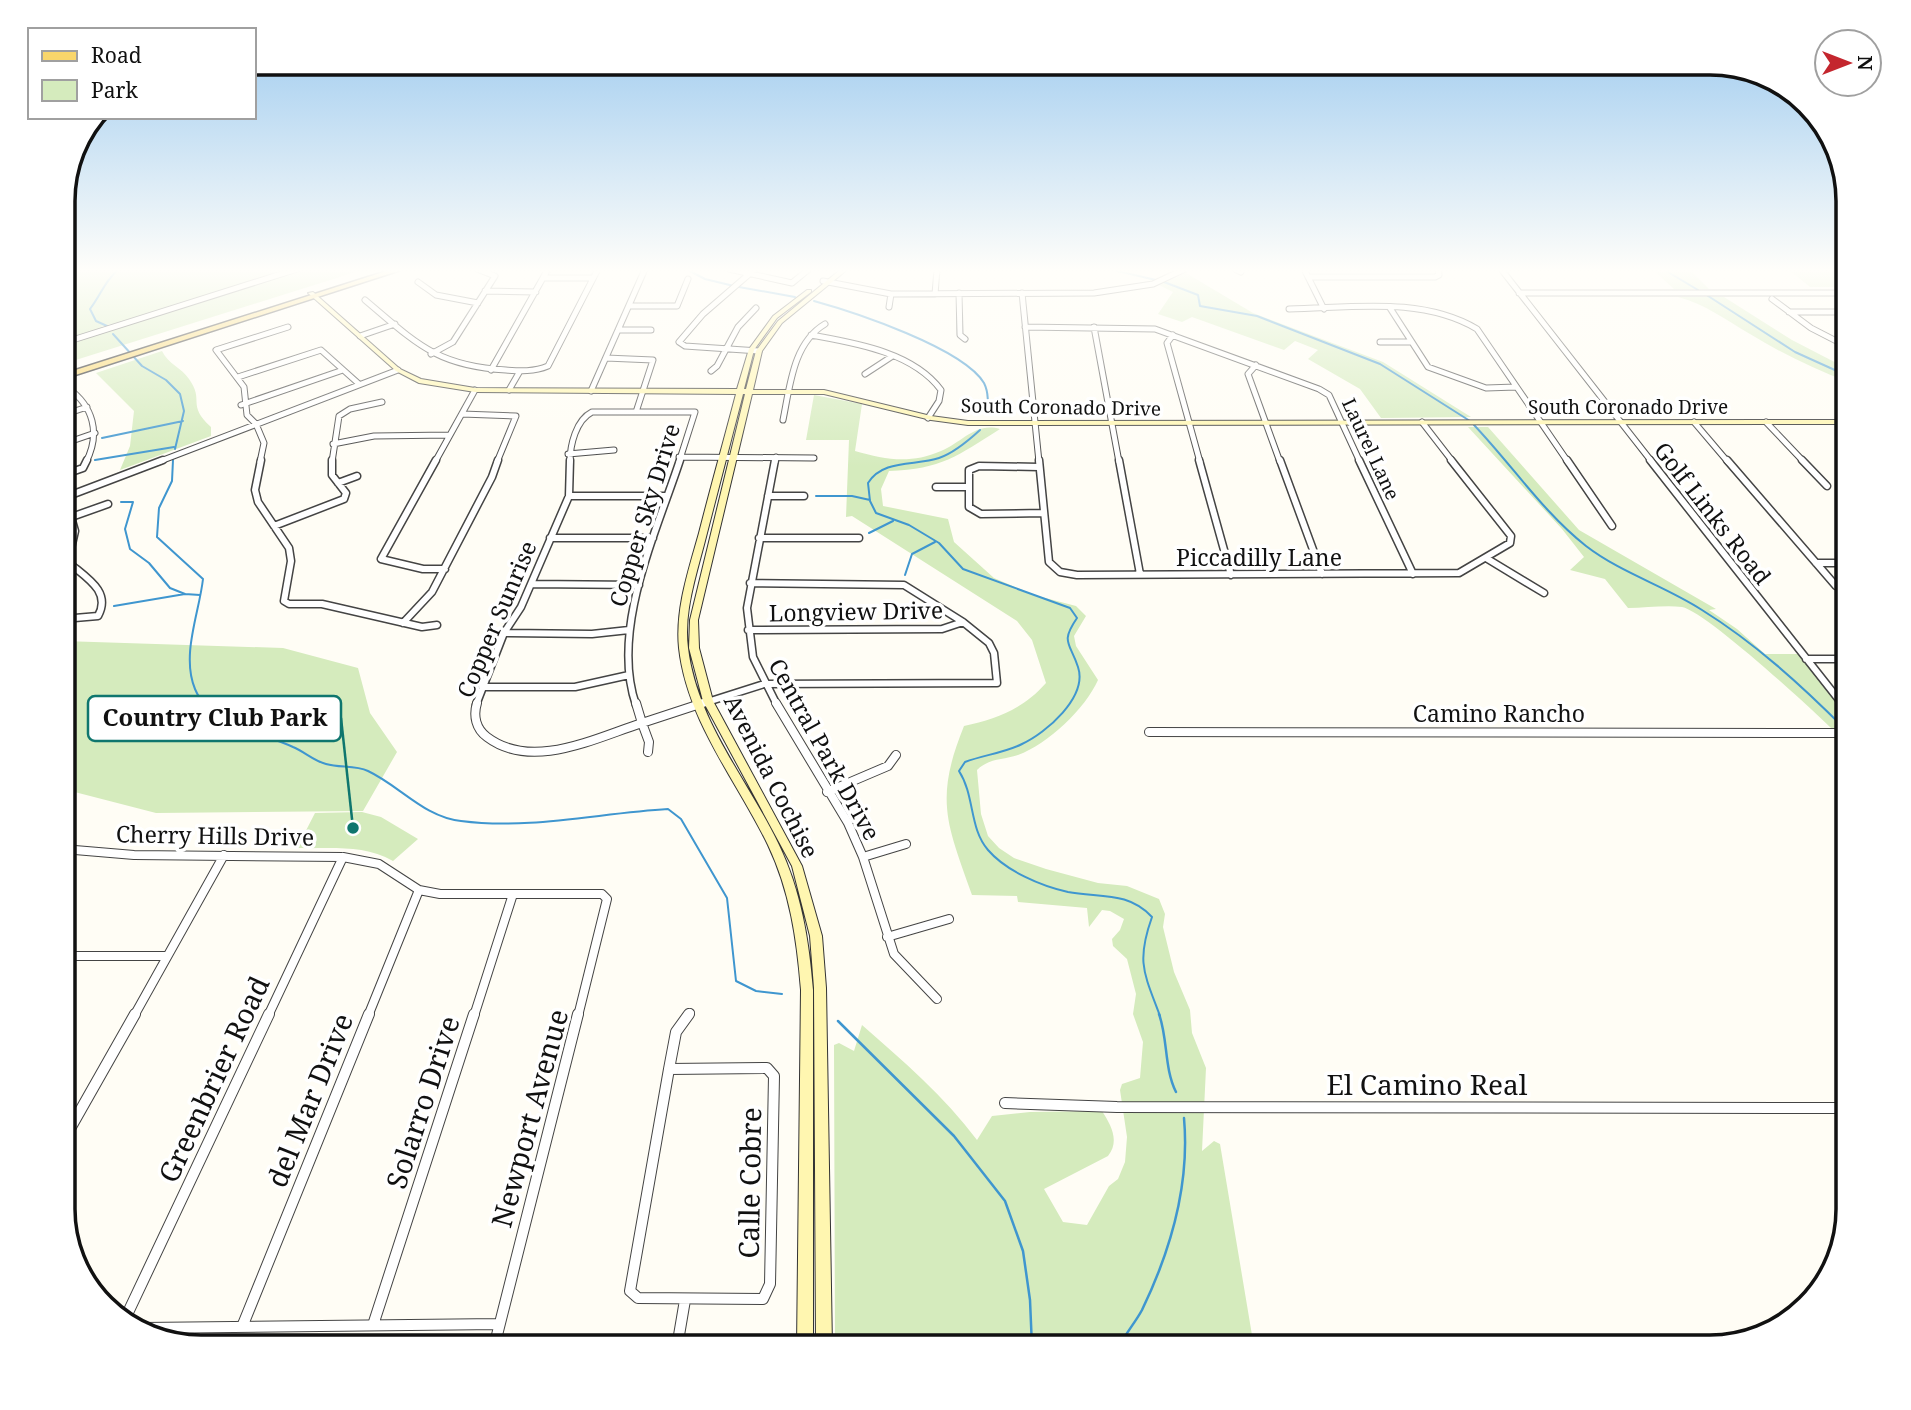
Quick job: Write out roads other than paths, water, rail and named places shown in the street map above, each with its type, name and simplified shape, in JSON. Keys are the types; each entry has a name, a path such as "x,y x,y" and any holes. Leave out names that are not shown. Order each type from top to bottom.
{"main road":[{"path":"76,370 187,335"}],"street":[{"path":"264,335 216,350 244,387 242,405 256,424 264,443 255,490 258,502 289,548 291,561 284,601 289,604 322,604 422,627 437,625"},
{"name":"South Coronado Drive","path":"358,335 398,370 419,381 475,390 824,392 928,418 968,423 1836,422"},
{"path":"360,337 366,335"},
{"path":"408,335 431,354 459,367 536,370 548,366 564,335"},
{"path":"431,354 453,342 458,335"},
{"path":"491,370 511,335"},
{"path":"592,391 616,335"},
{"path":"685,335 680,345 755,350"},
{"path":"711,370 717,366 733,335"},
{"name":"Avenida Cochise","path":"769,335 755,350 727,458 694,620 694,648 703,703 786,873 803,938 807,990 805,1335"},
{"path":"783,420 801,349 811,335 864,344 926,373 938,384 939,401 928,418"},
{"path":"960,335 965,339"},
{"path":"1026,335 1044,513 981,513 969,507 969,470 979,466 1039,467"},
{"path":"1095,335 1140,575"},
{"path":"1174,335 1167,343 1231,575"},
{"name":"Laurel Lane","path":"1174,335 1319,388 1329,395 1413,574"},
{"path":"1406,335 1422,362 1439,373 1486,388 1516,387"},
{"path":"1481,335 1612,526"},
{"name":"Golf Links Road","path":"1551,335 1836,697"},
{"path":"1380,342 1410,342"},
{"path":"238,377 321,350 359,384"},
{"path":"865,374 891,357"},
{"path":"606,358 653,360 636,412"},
{"path":"1256,365 1248,374 1322,574"},
{"path":"242,405 343,370"},
{"path":"76,491 398,370"},
{"path":"509,390 520,370"},
{"path":"445,569 423,569 382,559 475,390"},
{"path":"76,396 93,418 94,433 93,449 83,468 76,470"},
{"path":"274,526 344,499 346,493 332,475 333,444 343,411 382,402"},
{"path":"76,411 87,407"},
{"name":"Copper Sky Drive","path":"636,412 695,412 653,538 629,630 629,676 641,723 649,742 648,752"},
{"name":"Copper Sunrise","path":"636,412 588,413 584,416 568,454 569,496 521,607 504,633 475,708 475,721 482,734 497,745 517,752 542,752 567,747 764,684 997,683 994,653 989,643 963,622"},
{"path":"402,623 432,592 445,569 492,477 516,416 462,414"},
{"path":"1422,422 1509,530 1510,543 1486,558 1544,593"},
{"path":"1694,422 1836,586"},
{"path":"1766,422 1827,486"},
{"path":"76,439 94,433"},
{"path":"333,444 374,436 449,435"},
{"path":"568,454 614,450"},
{"path":"679,457 814,457"},
{"name":"Central Park Drive","path":"776,457 750,583 748,630 753,657 764,684 848,823 863,858 894,954 937,999"},
{"path":"338,484 357,476"},
{"path":"936,487 969,487"},
{"path":"569,496 666,496"},
{"path":"768,496 804,496"},
{"path":"76,516 108,504"},
{"name":"Piccadilly Lane","path":"1044,513 1049,562 1060,572 1077,575 1459,573 1486,558"},
{"path":"550,538 653,538"},
{"path":"760,538 859,538"},
{"path":"1816,564 1836,564"},
{"path":"76,569 98,588 102,594 103,609 98,616 76,619"},
{"path":"750,583 904,585 963,622"},
{"path":"531,584 639,585"},
{"name":"Longview Drive","path":"748,630 942,629 963,622"},
{"path":"504,633 592,634 629,630"},
{"path":"1806,659 1836,659"},
{"path":"482,687 575,687 629,676"},
{"name":"Avenida Cochise","path":"703,703 797,866 816,936 820,988 824,1335"},
{"name":"Camino Rancho","path":"1149,732 1836,733"},
{"path":"827,792 888,766 896,755"},
{"path":"863,858 906,844"},
{"name":"Cherry Hills Drive","path":"76,850 134,855 343,857 379,864 419,890 440,894 602,894 607,900"},
{"path":"76,1118 223,855"},
{"name":"Greenbrier Road","path":"129,1311 343,857"},
{"name":"del Mar Drive","path":"242,1326 419,890"},
{"name":"Solarro Drive","path":"373,1325 513,894"},
{"name":"Newport Avenue","path":"497,1335 607,900"},
{"path":"887,937 949,919"},
{"path":"76,956 167,956"},
{"path":"679,1335 685,1300 638,1298 630,1291 676,1032 690,1013"},
{"name":"Calle Cobre","path":"669,1069 767,1068 774,1076 770,1284 763,1299 685,1300"},
{"name":"El Camino Real","path":"1005,1103 1117,1107 1836,1108"},
{"path":"160,1328 499,1324"}],"waterway":[{"path":"114,335 142,366 166,380 180,394 184,411 182,421"},
{"path":"910,335 954,357 972,370 984,383 988,403 987,415"},
{"path":"1305,335 1380,364 1470,421"},
{"path":"1768,335 1795,352 1836,371"},
{"path":"102,438 182,421"},
{"path":"175,449 182,421"},
{"path":"1474,425 1570,533 1600,556 1688,601 1741,636 1777,665 1836,720"},
{"path":"870,500 868,483 874,475 900,464 945,456 980,430"},
{"path":"95,460 174,447"},
{"path":"173,460 172,481 159,508 157,537 203,579 200,595"},
{"path":"816,496 852,496 870,500"},
{"path":"870,500 876,513 909,525 939,543 963,569 1070,608 1077,618 1069,633 1068,642 1078,667 1079,678 1077,690 1063,713 1032,739 1008,750 965,762 959,771 968,791 982,841 1004,865 1036,882 1068,892 1123,899 1152,917 1143,957 1146,978 1160,1016"},
{"path":"121,502 133,502 125,529 130,549 149,563 170,588 185,594"},
{"path":"869,533 893,521"},
{"path":"905,575 912,554 935,542"},
{"path":"114,606 185,594"},
{"path":"185,594 200,595"},
{"path":"200,595 190,648 191,676 202,702 212,712 224,720 293,747 322,763 368,771 435,814 461,821 539,822 668,809 681,819 727,898 736,981 756,991 782,994"},
{"path":"1159,1014 1176,1092"},
{"path":"838,1021 954,1136 1005,1201 1023,1251 1031,1335"},
{"path":"1126,1335 1142,1310 1170,1241 1184,1168 1184,1118"}],"place":[{"name":"Country Club Park","path":"353,828"}]}
